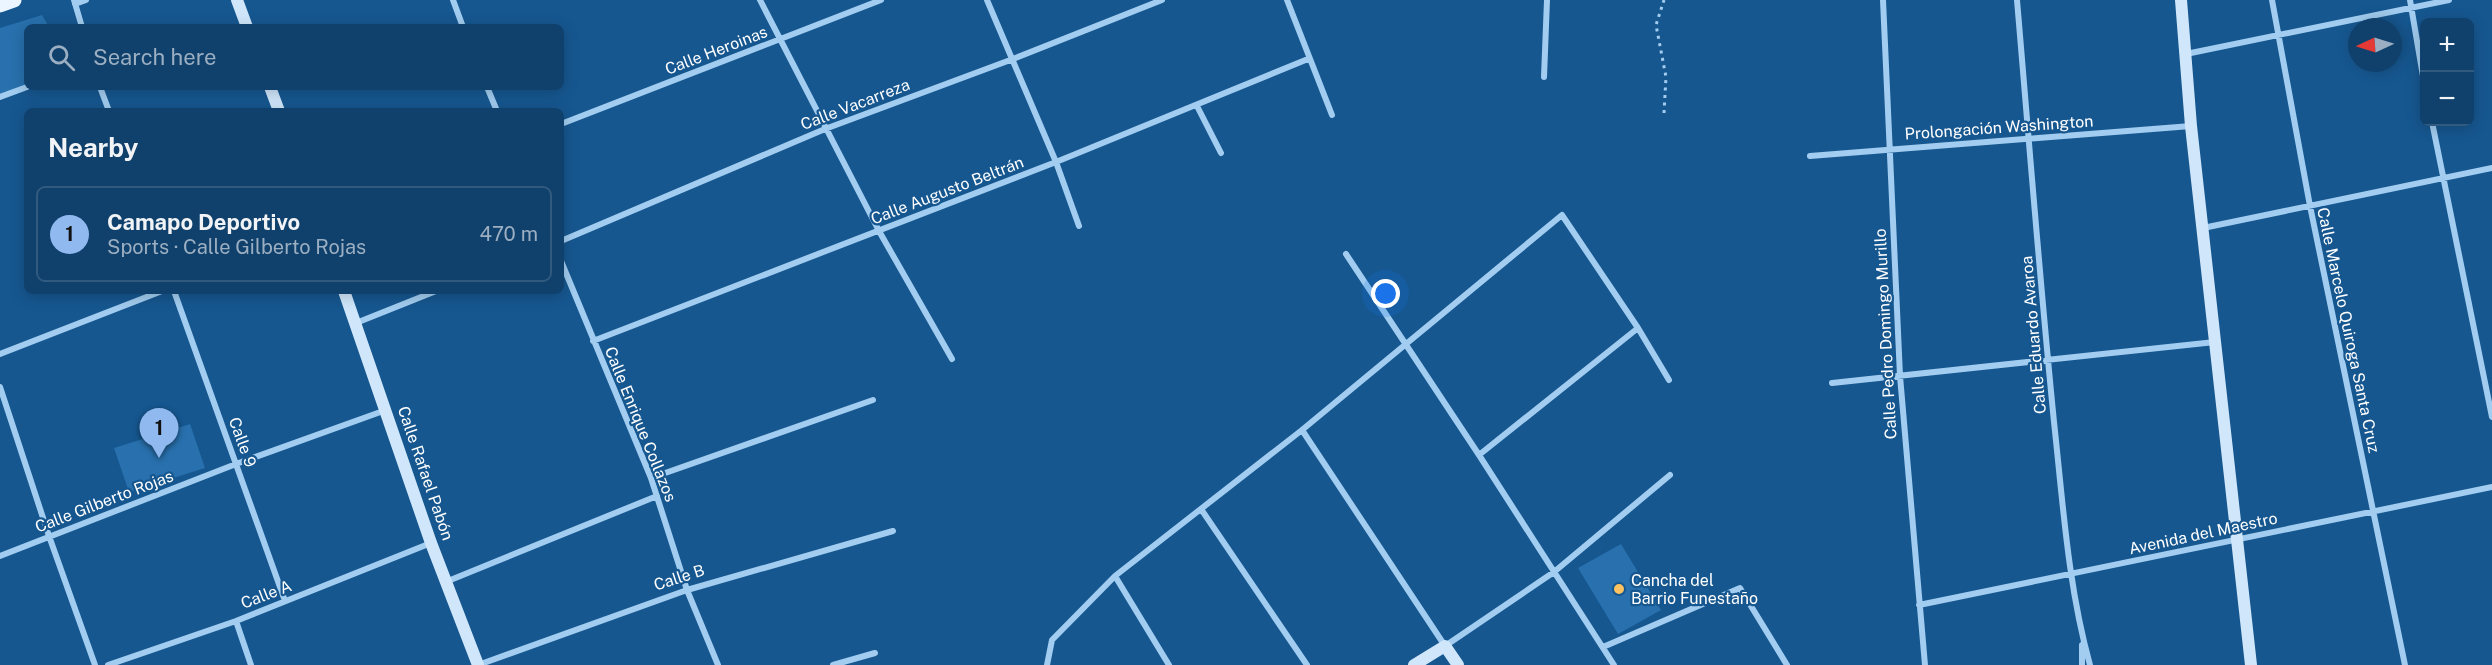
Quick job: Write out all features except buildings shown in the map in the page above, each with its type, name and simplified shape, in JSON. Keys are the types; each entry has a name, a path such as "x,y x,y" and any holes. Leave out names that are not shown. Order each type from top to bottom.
{"main road":[{"path":"0,5 14,0"}],"street":[{"path":"81,24 74,2 86,0"},
{"path":"237,0 246,24"},
{"path":"453,0 462,24"},
{"path":"760,0 879,231 952,359"},
{"name":"Calle Heroinas","path":"564,123 881,0"},
{"path":"987,0 1056,162 1079,226"},
{"name":"Calle Vacarreza","path":"564,240 825,129 1013,59 1162,0"},
{"path":"1287,0 1308,59 1332,115"},
{"path":"1544,76 1547,0"},
{"name":"Calle Pedro Domingo Murillo","path":"1882,0 1900,376 1926,665"},
{"name":"Calle Eduardo Avaroa","path":"2017,0 2048,360 2070,574 2082,636 2091,665"},
{"path":"2181,0 2191,126 2251,665"},
{"name":"Calle Marcelo Quiroga Santa Cruz","path":"2272,0 2310,206 2405,665"},
{"path":"2186,54 2410,4 2449,0"},
{"path":"2410,4 2422,72"},
{"name":"Calle Augusto Beltrán","path":"592,341 1056,162 1308,59"},
{"path":"0,97 24,88"},
{"path":"101,90 108,108"},
{"path":"271,90 278,108"},
{"path":"488,90 496,108"},
{"path":"1197,106 1221,153"},
{"name":"Prolongación Washington","path":"1810,156 2191,126"},
{"path":"2433,126 2492,417"},
{"path":"2203,228 2492,168"},
{"path":"1047,665 1052,640 1114,576 1302,430 1562,215 1638,328 1669,380"},
{"path":"1346,254 1614,665"},
{"name":"Calle Enrique Collazos","path":"564,269 592,341 651,478 687,590 718,665"},
{"path":"0,354 154,294"},
{"name":"Calle 9","path":"175,294 285,602"},
{"name":"Calle Rafael Pabón","path":"345,294 431,543 478,665"},
{"path":"355,323 428,294"},
{"path":"1479,455 1638,328"},
{"path":"1832,383 2215,342"},
{"path":"0,387 48,536 95,665"},
{"path":"651,478 873,400"},
{"path":"0,412 8,409"},
{"name":"Calle Gilberto Rojas","path":"0,556 236,464 386,410"},
{"path":"1302,430 1458,665"},
{"path":"1414,665 1554,572 1670,475"},
{"name":"Avenida del Maestro","path":"1919,605 2492,487"},
{"path":"447,581 657,496"},
{"path":"1201,509 1306,665"},
{"name":"Calle B","path":"478,665 687,590 893,531"},
{"name":"Calle A","path":"108,665 236,621 431,543"},
{"path":"1114,576 1169,665"},
{"path":"1603,647 1740,588 1786,665"},
{"path":"236,621 251,665"},
{"path":"2082,636 2082,665"},
{"path":"833,665 875,653"}],"path":[{"path":"1664,0 1656,25 1666,77 1664,113"}],"shaded area":[{"path":"42,15 47,24 24,24 24,86 0,95 0,28"},
{"path":"190,424 205,468 129,492 114,448"},
{"name":"Cancha del Barrio Funestaño","path":"1621,544 1661,610 1618,634 1578,568"}],"place":[{"name":"Camapo Deportivo","path":"159,458"},
{"name":"Cancha del Barrio Funestaño","path":"1619,589"}]}
